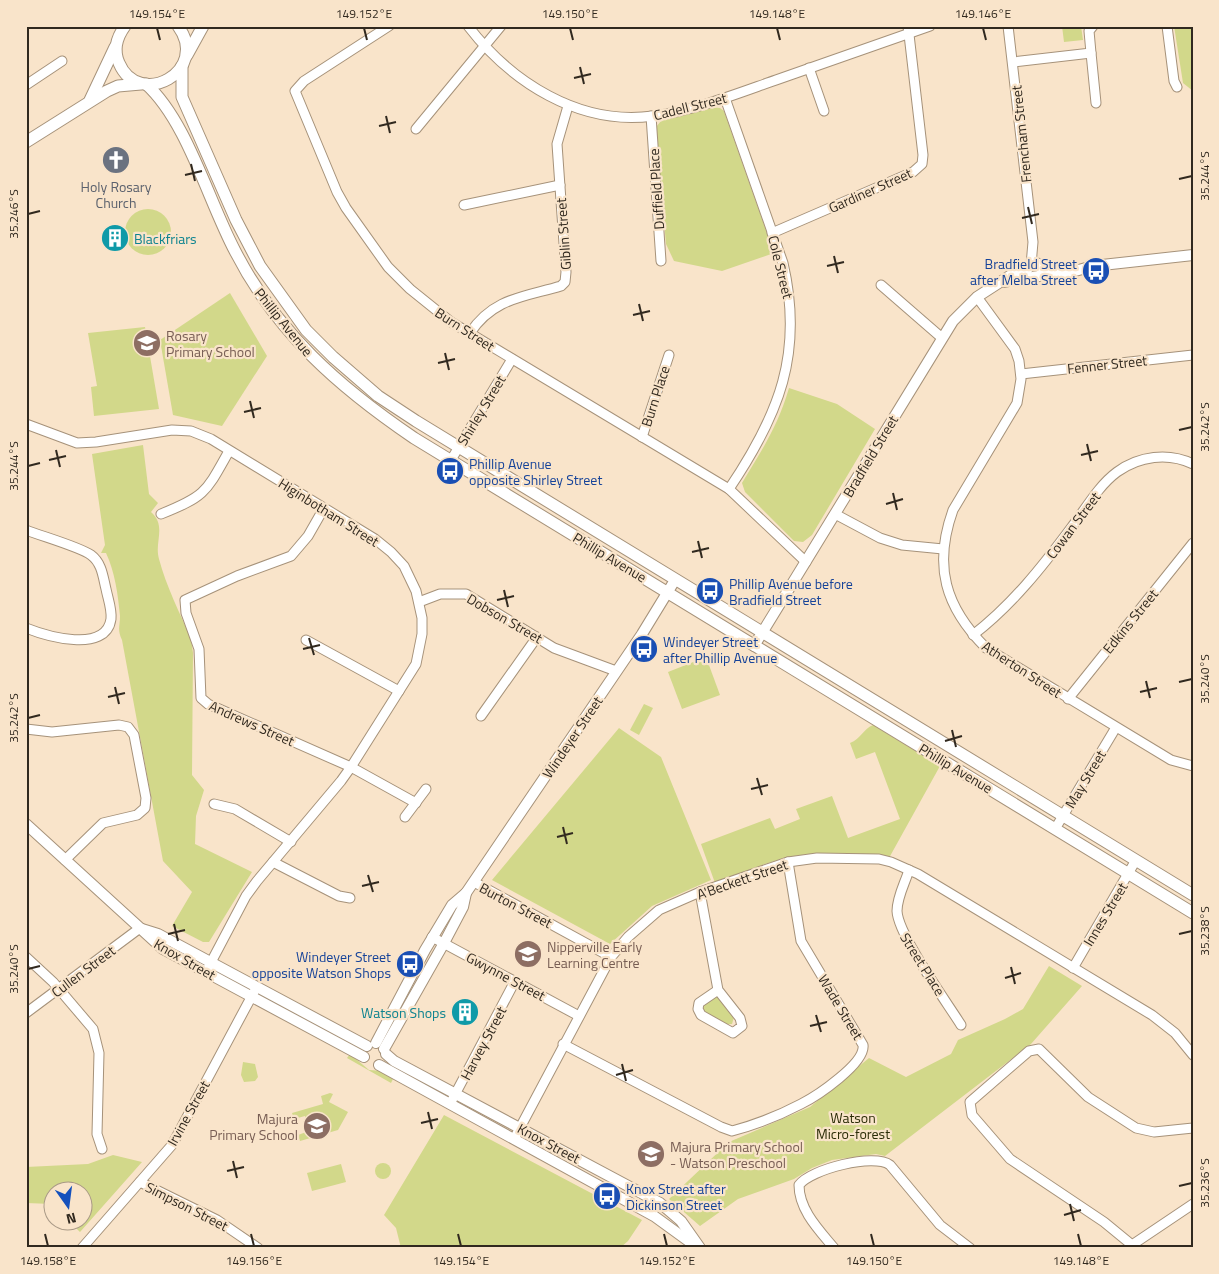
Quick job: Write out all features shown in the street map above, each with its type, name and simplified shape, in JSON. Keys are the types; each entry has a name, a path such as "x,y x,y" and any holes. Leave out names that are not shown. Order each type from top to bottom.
{"main road":[{"path":"117,43 118,26"},
{"path":"90,100 125,26"},
{"name":"Phillip Avenue","path":"178,26 186,45 183,64 182,97 247,242 260,266 288,308 312,337 355,377 378,396 459,447 1193,895"},
{"path":"26,142 90,100 118,86 156,84 169,80 183,64 203,26"},
{"name":"Phillip Avenue","path":"117,43 120,66 130,77 144,84 166,105 234,250 276,317 302,348 370,409 754,646 1193,913"}],"street":[{"name":"Burn Street","path":"389,26 304,81 296,88 295,95 336,192 355,224 388,268 433,309 470,333 729,489 806,562"},
{"name":"Cadell Street","path":"468,26 484,47 507,70 568,106 611,115 651,116 687,109 725,98 909,30 930,26"},
{"path":"416,129 501,26"},
{"name":"Frencham Street","path":"1008,26 1036,269"},
{"path":"1093,26 1089,31 1096,103"},
{"path":"1166,26 1174,81 1177,87"},
{"name":"Gardiner Street","path":"772,233 914,172 922,164 923,155 909,30"},
{"path":"1013,62 1091,53"},
{"path":"26,85 62,61"},
{"path":"809,68 824,111"},
{"name":"Cole Street","path":"725,98 772,233 788,287 792,329 789,361 782,391 770,421 729,489"},
{"name":"Giblin Street","path":"470,333 484,315 502,303 561,286 565,282 566,272 557,138 568,106"},
{"name":"Duffield Place","path":"651,116 661,261"},
{"path":"464,204 560,185"},
{"name":"Bradfield Street","path":"754,646 958,314 977,298 1011,276 1036,269 1093,266 1193,255"},
{"path":"882,285 942,338"},
{"name":"Atherton Street","path":"977,298 1015,350 1022,374 1017,403 953,510 943,549 945,577 951,603 973,634 986,648 1115,729 1171,760 1193,766"},
{"name":"Burn Place","path":"642,437 669,355"},
{"name":"Fenner Street","path":"1022,374 1193,355"},
{"name":"Shirley Street","path":"451,460 512,359"},
{"name":"Higinbotham Street","path":"26,424 68,440 85,443 172,430 191,431 229,451 375,538 404,566 419,602 422,618 420,650 416,664 351,767 246,896 208,968"},
{"path":"161,514 192,502 202,495 210,486 229,451"},
{"name":"Cowan Street","path":"973,634 1016,597 1094,496 1115,473 1135,462 1152,457 1178,458 1193,464"},
{"name":"Andrews Street","path":"324,508 308,536 291,556 185,600 185,606 199,649 200,693 204,702 351,767 416,803"},
{"path":"835,514 887,540 902,545 943,549"},
{"path":"26,530 91,555 102,571 111,611 109,625 97,637 76,640 53,638 26,628"},
{"name":"Edkins Street","path":"1068,699 1193,543"},
{"name":"Windeyer Street","path":"378,1048 432,937 452,905 466,894 675,580"},
{"name":"Dobson Street","path":"419,602 440,594 466,594 554,648 616,671"},
{"path":"481,716 537,637"},
{"path":"306,640 399,691"},
{"path":"26,729 52,732 119,725 128,726 134,735 146,798 145,808 137,815 103,823 65,860"},
{"name":"May Street","path":"1055,829 1115,729"},
{"path":"405,817 426,789"},
{"path":"214,804 235,809 291,842"},
{"name":"Knox Street","path":"26,824 163,949 208,968 254,992 364,1057 369,1064 378,1065 452,1100 519,1128 660,1204 681,1221 699,1248"},
{"name":"A'Beckett Street","path":"514,1139 611,957 628,937 659,910 700,892 788,862 817,858 879,859 909,870 1163,1023 1193,1055"},
{"name":"Innes Street","path":"1073,968 1136,860"},
{"path":"273,862 339,896 350,898"},
{"name":"Wade Street","path":"563,1044 721,1128 732,1131 803,1104 849,1070 862,1056 863,1044 801,941 788,862"},
{"name":"Street Place","path":"909,870 898,902 897,912 900,927 961,1025"},
{"name":"Burton Street","path":"474,882 611,957"},
{"path":"700,892 718,990 740,1018 742,1026 732,1033 701,1015 698,1008 699,1003 718,990"},
{"name":"Windeyer Street","path":"378,1048 444,943 463,907 466,894"},
{"name":"Cullen Street","path":"26,1013 140,928"},
{"name":"Gwynne Street","path":"432,937 579,1016"},
{"path":"26,957 59,989 86,1020 97,1040 99,1053 97,1134 102,1149"},
{"name":"Harvey Street","path":"452,1100 515,981"},
{"name":"Knox Street","path":"254,992 378,1048 452,1100 514,1139 654,1216 699,1248"},
{"name":"Irvine Street","path":"82,1248 177,1137 254,992"},
{"path":"364,1057 378,1048 384,1061 378,1065"},
{"path":"1193,1128 1154,1132 1136,1128 1088,1096 1039,1049 1029,1051 970,1102 972,1115 1010,1159 1104,1222 1130,1246 1193,1204"},
{"path":"834,1248 808,1216 799,1192 799,1185 808,1176 839,1164 881,1161 890,1165 948,1233 970,1248"},
{"name":"Simpson Street","path":"140,1182 217,1220 258,1248"}],"green space":[{"path":"1062,26 1081,26 1083,40 1064,42"},
{"path":"1174,26 1193,26 1193,91 1183,83"},
{"path":"710,107 720,108 724,111 774,253 722,271 674,261 666,244 656,127 661,121"},
{"path":"144,209 152,209 161,213 167,219 171,232 167,245 161,251 152,255 144,255 135,251 129,245 125,236 125,228 129,219 135,213"},
{"path":"230,293 267,356 222,426 173,415 160,340"},
{"path":"145,327 159,409 94,416 91,387 97,386 88,333"},
{"path":"789,388 837,404 875,429 812,535 803,542 794,541 745,492 742,483 775,426"},
{"path":"143,445 149,494 158,503 151,512 156,517 158,523 159,559 169,589 191,639 193,653 192,775 204,790 196,816 195,844 252,872 209,942 203,942 172,926 192,892 163,861 119,628 120,616 116,584 106,553 101,553 105,545 92,454"},
{"path":"706,657 720,695 682,709 668,672"},
{"path":"644,704 653,708 639,735 630,730"},
{"path":"873,725 940,766 889,858 837,853 798,855 767,863 715,883 701,844 770,818 775,829 800,819 796,809 832,796 848,838 900,819 875,752 856,759 850,743"},
{"path":"619,728 661,757 711,880 652,906 610,944 492,880"},
{"name":"Watson Micro-forest","path":"1049,966 1082,986 1031,1044 885,1156 876,1154 832,1160 812,1168 794,1179 738,1199 700,1226 669,1199 729,1142 810,1107 869,1058 906,1077 951,1054 958,1040 1023,1009"},
{"path":"718,996 734,1017 732,1024 726,1024 703,1011 702,1005"},
{"path":"350,1054 369,1070 383,1071 395,1075 391,1083 347,1058"},
{"path":"243,1062 255,1064 258,1077 255,1081 244,1082 241,1075"},
{"path":"333,1094 329,1102 348,1112 338,1130 300,1141 298,1135 309,1131 305,1116 294,1119 292,1113 323,1104 321,1096"},
{"path":"444,1115 642,1220 628,1241 620,1248 401,1248 396,1228 384,1215"},
{"path":"113,1155 142,1162 92,1218 92,1182 42,1182 42,1204 26,1203 26,1167 88,1164"},
{"path":"383,1163 389,1165 391,1171 389,1177 383,1179 377,1177 375,1171 377,1165"},
{"path":"341,1164 346,1182 312,1191 307,1173"}],"place":[{"name":"Holy Rosary Church","path":"116,160"},
{"name":"Blackfriars","path":"115,238"},
{"name":"Bradfield Street after Melba Street","path":"1096,271"},
{"name":"Rosary Primary School","path":"147,343"},
{"name":"Phillip Avenue opposite Shirley Street","path":"450,471"},
{"name":"Phillip Avenue before Bradfield Street","path":"710,591"},
{"name":"Windeyer Street after Phillip Avenue","path":"644,649"},
{"name":"Nipperville Early Learning Centre","path":"528,954"},
{"name":"Windeyer Street opposite Watson Shops","path":"410,964"},
{"name":"Watson Shops","path":"465,1012"},
{"name":"Majura Primary School","path":"317,1126"},
{"name":"Majura Primary School - Watson Preschool","path":"651,1154"},
{"name":"Knox Street after Dickinson Street","path":"607,1196"}]}
